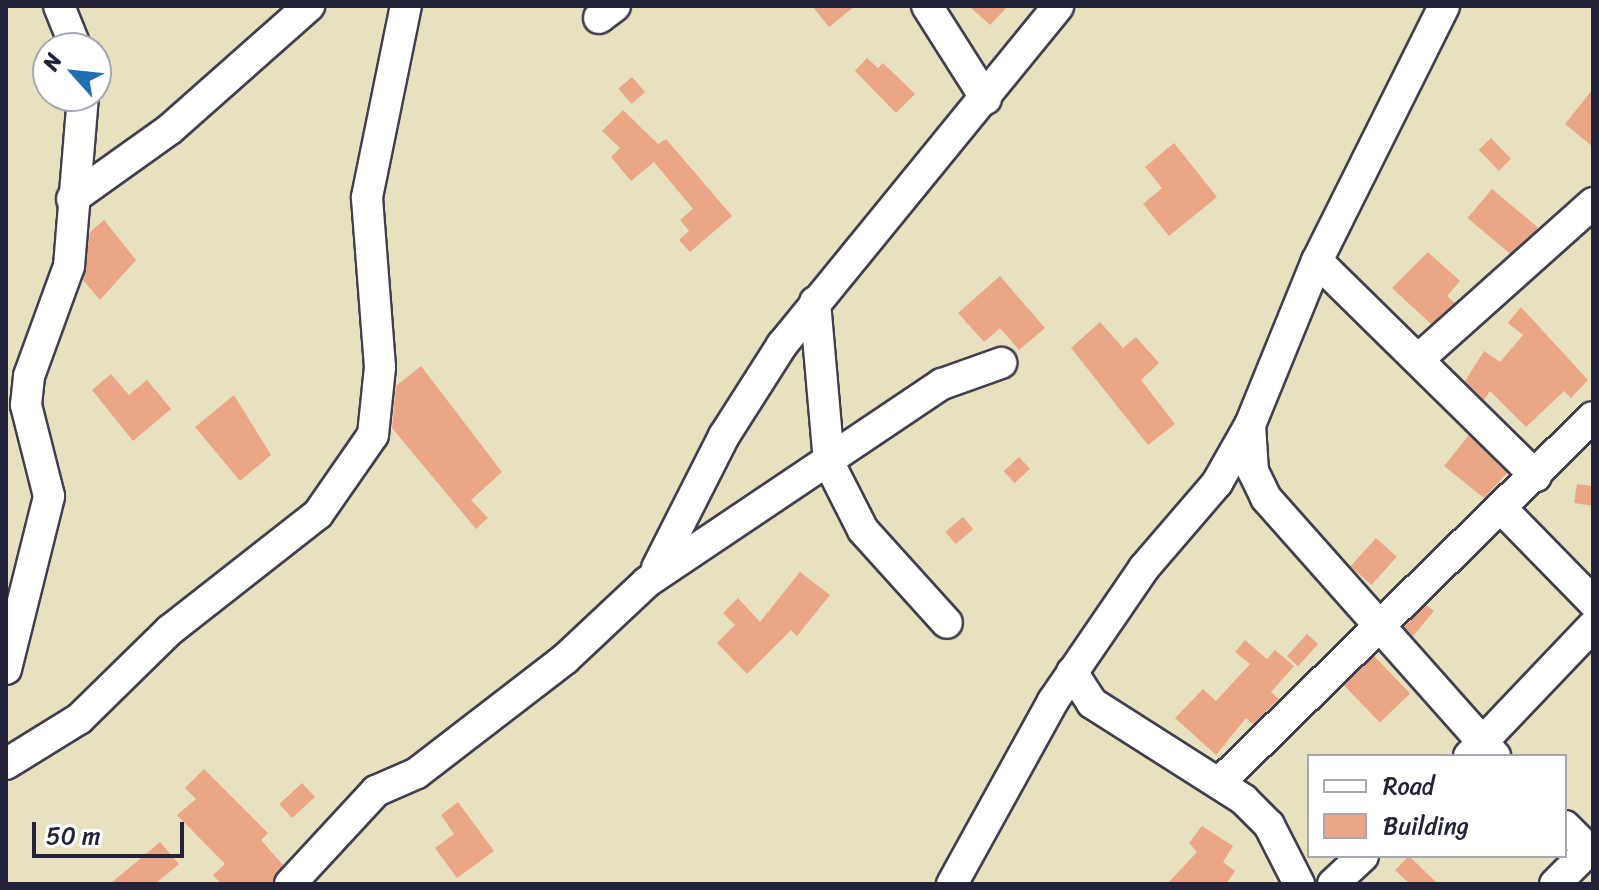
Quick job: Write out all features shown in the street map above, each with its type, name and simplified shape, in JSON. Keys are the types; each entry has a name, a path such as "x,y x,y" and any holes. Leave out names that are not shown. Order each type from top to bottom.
{"street":[{"path":"59,6 70,32"},
{"path":"72,199 170,129 309,6"},
{"path":"6,764 79,719 170,630 318,514 373,435 380,367 367,197 406,6"},
{"path":"927,6 986,99"},
{"path":"647,582 724,436 815,302 986,99 1058,6"},
{"path":"952,884 1072,672 1144,568 1217,483 1250,425 1317,261 1444,6"},
{"path":"6,669 49,496 26,405 29,376 60,301 81,112"},
{"path":"1421,357 1593,203"},
{"path":"1317,261 1421,357 1536,476"},
{"path":"815,302 829,463 863,530 947,623"},
{"path":"290,884 376,791 417,773 565,659 647,582 829,463 942,384 1001,363"},
{"path":"1221,781 1379,632 1593,417"},
{"path":"1250,425 1253,471 1266,498 1482,752 1593,626"},
{"path":"1503,510 1593,602"},
{"path":"1072,672 1092,703 1221,781 1269,825 1299,884"},
{"path":"1555,884 1592,850 1567,828"},
{"path":"1333,884 1361,858"}],"building":[{"path":"812,6 855,6 829,27"},
{"path":"969,6 1008,6 990,25"},
{"path":"867,58 878,68 883,63 915,94 896,113 855,71"},
{"path":"632,77 645,92 632,104 618,89"},
{"path":"1593,89 1593,147 1565,124"},
{"path":"623,110 658,144 666,139 732,216 690,252 679,240 689,231 680,220 693,209 654,162 631,181 611,157 620,148 602,131"},
{"path":"1491,138 1511,159 1499,171 1479,150"},
{"path":"1174,143 1217,197 1169,236 1143,204 1162,188 1145,167"},
{"path":"1492,189 1538,228 1514,257 1468,218"},
{"path":"104,220 136,260 100,300 83,280 90,232"},
{"path":"1428,252 1460,281 1447,296 1455,303 1431,324 1392,288"},
{"path":"1000,276 1045,328 1019,350 1000,328 984,342 958,313"},
{"path":"1521,307 1588,380 1571,398 1564,391 1526,427 1490,391 1484,400 1465,381 1484,351 1500,362 1523,335 1508,323"},
{"path":"1100,322 1123,348 1136,337 1159,363 1141,380 1175,424 1148,445 1071,348"},
{"path":"421,366 502,472 471,500 488,518 476,529 392,428 396,386"},
{"path":"111,374 129,395 147,380 171,409 133,441 92,390"},
{"path":"234,395 271,455 240,481 195,427"},
{"path":"1469,435 1507,473 1484,498 1444,466"},
{"path":"1019,457 1030,469 1015,483 1004,471"},
{"path":"1577,484 1593,486 1593,506 1574,503"},
{"path":"963,517 973,529 956,544 945,532"},
{"path":"1376,538 1397,557 1371,585 1351,566"},
{"path":"800,572 830,595 797,636 791,630 747,674 717,643 735,625 723,613 738,598 760,622"},
{"path":"1426,605 1434,611 1413,636 1404,627"},
{"path":"1307,634 1318,644 1298,666 1287,656"},
{"path":"1245,640 1267,659 1275,650 1294,666 1271,692 1279,699 1253,724 1246,718 1216,755 1175,718 1203,689 1216,701 1250,664 1235,652"},
{"path":"1374,656 1410,693 1380,723 1344,685"},
{"path":"204,769 268,833 261,840 283,865 272,884 221,884 213,875 225,864 177,815 196,799 185,788"},
{"path":"302,783 315,797 292,818 279,804"},
{"path":"458,802 494,851 457,878 435,848 454,834 441,815"},
{"path":"1202,826 1233,846 1223,862 1235,871 1226,884 1167,884 1197,852 1189,843"},
{"path":"160,842 179,864 155,884 110,884"},
{"path":"1407,858 1411,858 1438,884 1410,884 1395,870"}]}
